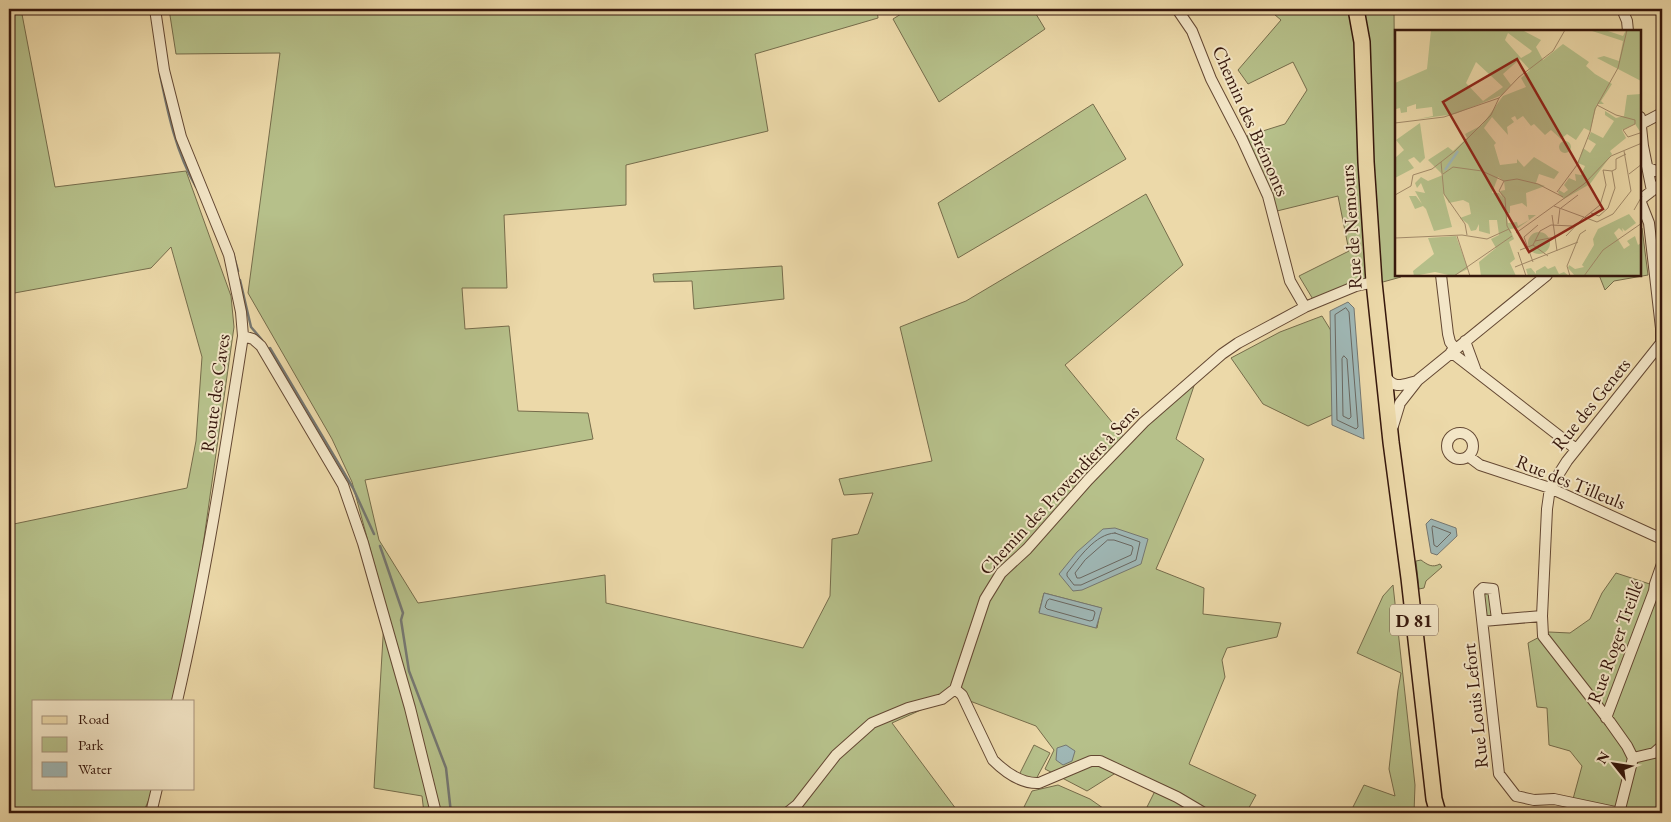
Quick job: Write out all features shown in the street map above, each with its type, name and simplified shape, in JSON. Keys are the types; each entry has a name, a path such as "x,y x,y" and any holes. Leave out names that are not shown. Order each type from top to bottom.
{"main road":[{"name":"Rue de Nemours","path":"1356,9 1362,42 1366,162 1374,282 1384,375 1394,402 1391,442 1409,578 1435,809"}],"street":[{"name":"Route des Caves","path":"154,9 164,70 181,137 229,255 241,312 243,336 191,642 177,700"},
{"name":"Chemin des Brémonts","path":"1177,9 1192,31 1211,79 1242,139 1268,196 1290,281 1305,307"},
{"path":"1622,9 1627,21 1628,30"},
{"path":"1641,120 1662,113"},
{"path":"1641,126 1652,190"},
{"path":"1648,168 1662,174"},
{"path":"1641,199 1662,183"},
{"path":"1641,203 1649,224 1661,328 1661,344"},
{"path":"1441,276 1448,334 1453,350 1477,372 1576,450"},
{"path":"1394,402 1453,350 1546,276"},
{"name":"Chemin des Provendiers à Sens","path":"955,689 985,599 1002,573 1027,549 1088,480 1144,422 1208,366 1238,343 1305,307 1356,286 1374,282"},
{"path":"243,336 253,339 261,346 343,485 363,543 410,708 436,813"},
{"path":"1465,341 1477,372"},
{"name":"Rue des Genets","path":"1550,488 1567,461 1661,344"},
{"path":"1384,375 1390,384 1399,386 1418,380"},
{"path":"1394,402 1399,386"},
{"name":"Rue des Tilleuls","path":"1468,456 1480,465 1550,488 1662,539"},
{"path":"1550,488 1547,509 1542,616 1543,636 1606,718"},
{"name":"Rue Roger Treillé","path":"1633,758 1627,746 1606,718 1654,591 1662,564"},
{"name":"Rue Louis Lefort","path":"1497,619 1494,591 1491,587 1483,588 1479,592 1499,774 1516,796 1534,800 1554,799 1620,813"},
{"name":"Rue Louis Lefort","path":"1483,621 1542,616"},
{"path":"787,813 797,805 836,755 872,723 908,708 942,699 955,689 962,695 993,760 1000,768 1018,779 1032,784 1039,783 1052,779 1066,771 1091,762 1100,761 1177,797 1204,813"},
{"path":"1620,813 1633,758 1654,753 1662,746"},
{"path":"151,813 157,790"}],"green space":[{"path":"9,9 21,9 55,187 186,171 231,296 234,327 195,602 175,700 32,700 32,790 153,790 143,813 9,813 9,525 187,488 196,441 202,357 171,247 151,268 9,294"},
{"path":"169,9 877,9 878,18 755,54 768,131 626,165 626,205 504,215 507,288 462,288 465,329 509,326 518,411 588,413 593,439 365,480 379,540 418,603 605,575 606,603 803,648 830,596 832,539 858,534 873,493 844,495 839,479 932,461 900,327 966,301 1146,194 1183,265 1065,365 1126,439 1197,377 1176,439 1204,459 1156,569 1204,588 1203,614 1281,623 1277,637 1227,648 1222,660 1225,677 1189,764 1256,795 1246,813 1144,813 1158,785 1122,769 1087,791 1045,769 1054,750 1036,726 954,695 892,723 959,813 424,813 422,796 374,788 385,604 352,482 332,439 248,293 280,53 176,54","holes":["1044,593 1101,608 1097,628 1039,612"]},
{"path":"909,9 1033,9 1045,29 939,102 893,19"},
{"path":"1268,9 1394,9 1395,276 1401,277 1314,301 1299,276 1349,251 1338,196 1277,211 1247,136 1285,124 1307,90 1293,62 1248,84 1238,70 1281,20"},
{"path":"1093,104 1126,159 958,258 938,203"},
{"path":"1641,227 1648,275 1614,281 1605,290 1599,276 1641,276"},
{"path":"782,266 784,299 694,309 692,281 654,282 653,274"},
{"path":"1322,316 1338,342 1341,411 1308,426 1263,404 1231,358 1280,332"},
{"path":"1421,560 1430,565 1440,564 1442,567 1426,581 1424,588 1419,589 1416,561"},
{"path":"1616,573 1662,588 1662,813 1638,813 1573,799 1582,766 1570,751 1549,745 1547,708 1537,707 1528,643 1549,632 1570,633 1590,619 1602,593"},
{"path":"1393,585 1415,785 1414,813 1350,813 1364,785 1395,796 1389,769 1401,673 1357,653 1383,596"},
{"path":"1491,591 1493,616 1485,617 1483,592"},
{"path":"1034,745 1050,753 1035,781 1018,777"},
{"path":"1058,785 1090,799 1110,813 1021,813 1032,791"}],"water":[{"path":"1348,302 1354,308 1364,439 1332,425 1330,311"},
{"path":"1431,519 1456,528 1457,536 1437,555 1431,553 1426,524"},
{"path":"1115,528 1148,539 1141,564 1082,590 1073,591 1059,574 1077,552 1103,529"},
{"path":"1044,593 1102,608 1096,628 1039,613"},
{"path":"1066,745 1075,751 1072,761 1063,765 1056,760 1057,748"}],"waterway":[{"path":"160,74 178,146 196,187"},
{"path":"233,253 238,271"},
{"path":"240,280 251,327 262,340"},
{"path":"270,348 353,488 374,534"},
{"path":"380,546 403,613 401,620 409,671 446,768 451,813"}]}
